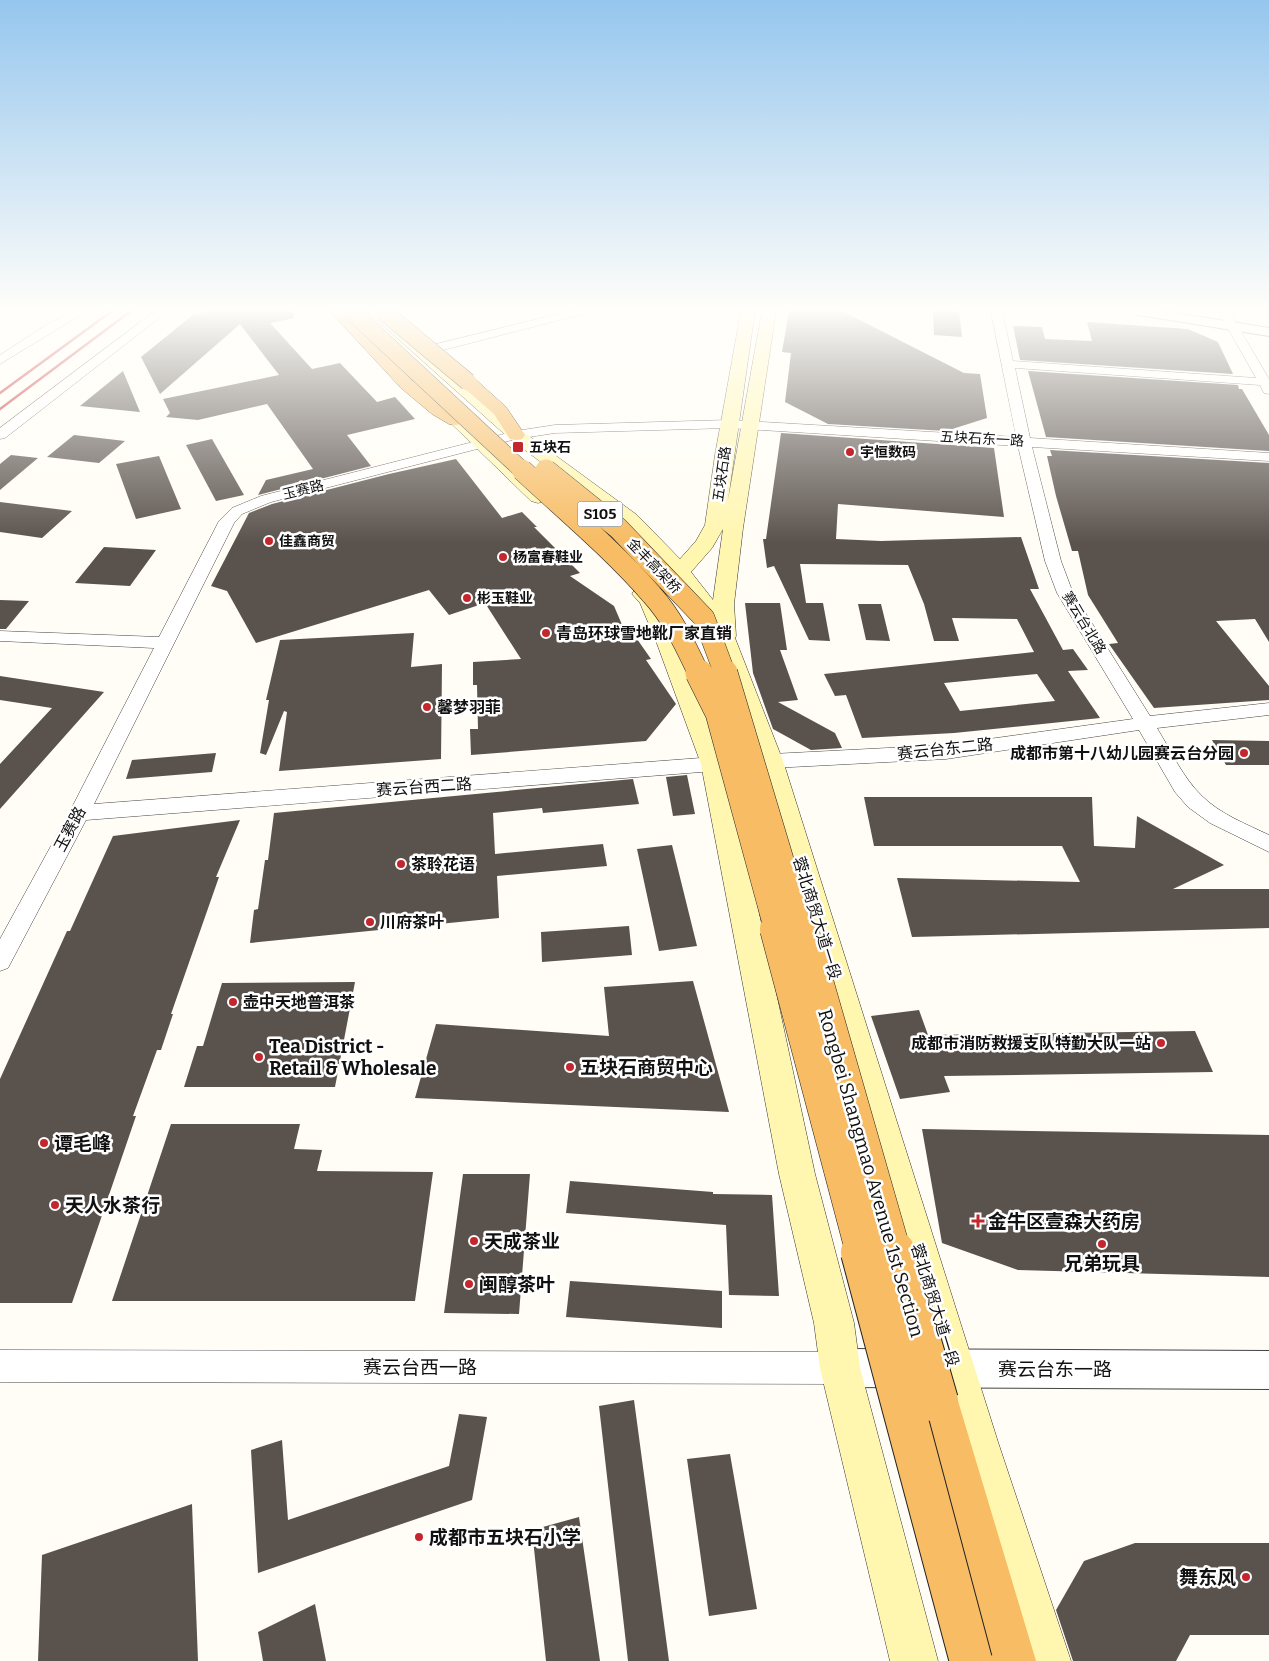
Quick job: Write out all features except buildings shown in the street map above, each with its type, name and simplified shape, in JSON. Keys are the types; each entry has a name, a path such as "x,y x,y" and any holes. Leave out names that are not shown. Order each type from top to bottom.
{"highway":[{"path":"414,389 435,409 456,420"},
{"name":"金丰高架桥","path":"434,389 612,554 653,596 678,631 719,712 744,767"},
{"name":"金丰高架桥","path":"452,389 503,436 618,528 704,618 719,656 744,767"},
{"path":"475,389 500,411 516,435"},
{"path":"744,767 903,1412 971,1661"},
{"name":"Rongbei Shangmao Avenue 1st Section","path":"744,767 946,1385"},
{"path":"946,1385 1012,1661"}],"main road":[{"path":"425,389 481,444 650,600 704,730 744,767"},
{"path":"462,389 516,435 630,518 680,572 717,621 725,637 744,767 797,1174 834,1323 840,1368 914,1661"},
{"name":"五块石路","path":"661,624 669,594 680,572 705,544 715,524 735,389"},
{"name":"五块石路","path":"725,637 724,604 733,528 755,389"},
{"name":"蓉北商贸大道一段","path":"946,1385 1047,1661"}],"street":[{"path":"0,435 61,389"},
{"name":"赛云台北路","path":"1013,389 1053,561 1065,593 1182,787 1195,802 1217,818 1269,844"},
{"name":"五块石东一路","path":"516,435 555,429 729,424 1269,457"},
{"name":"玉赛路","path":"0,961 79,813 227,521 237,511 266,500 516,435"},
{"path":"0,636 166,643"},
{"name":"赛云台东二路","path":"744,767 946,752 1145,723 1269,709"},
{"name":"赛云台西二路","path":"79,813 744,767"},
{"name":"赛云台西一路","path":"0,1366 840,1368"},
{"name":"赛云台东一路","path":"840,1368 946,1385 1269,1370"}],"railway":[{"path":"0,393 6,389"},
{"path":"0,409 27,389"}],"place":[{"name":"五块石","path":"518,447"},
{"name":"宇恒数码","path":"850,452"},
{"name":"佳鑫商贸","path":"269,541"},
{"name":"杨富春鞋业","path":"503,557"},
{"name":"彬玉鞋业","path":"467,598"},
{"name":"青岛环球雪地靴厂家直销","path":"546,633"},
{"name":"馨梦羽菲","path":"427,707"},
{"name":"成都市第十八幼儿园赛云台分园","path":"1244,753"},
{"name":"茶聆花语","path":"401,864"},
{"name":"川府茶叶","path":"370,922"},
{"name":"壶中天地普洱茶","path":"233,1002"},
{"name":"成都市消防救援支队特勤大队一站","path":"1161,1043"},
{"name":"Tea District - Retail & Wholesale","path":"259,1057"},
{"name":"五块石商贸中心","path":"570,1067"},
{"name":"谭毛峰","path":"44,1143"},
{"name":"天人水茶行","path":"55,1205"},
{"name":"金牛区壹森大药房","path":"978,1221"},
{"name":"天成茶业","path":"474,1241"},
{"name":"兄弟玩具","path":"1102,1244"},
{"name":"闽醇茶叶","path":"469,1284"},
{"name":"成都市五块石小学","path":"419,1537"},
{"name":"舞东风","path":"1246,1577"}]}
